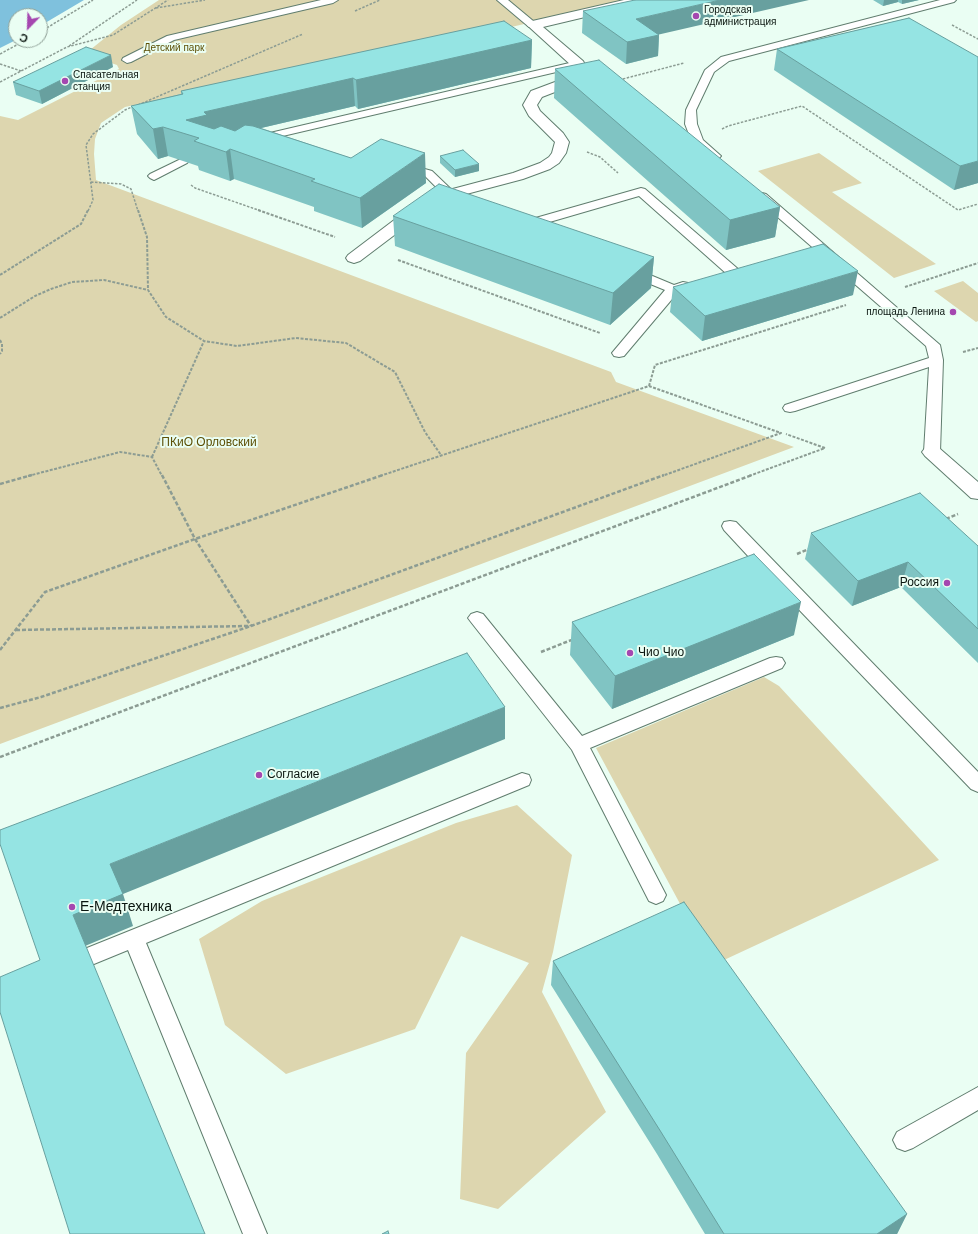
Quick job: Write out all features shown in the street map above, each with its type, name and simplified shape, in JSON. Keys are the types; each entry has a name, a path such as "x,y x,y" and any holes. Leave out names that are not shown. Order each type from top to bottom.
{"street":[{"path":"533,25 640,0"},
{"path":"354,258 428,202 450,194 518,176 545,166 554,160 560,153 562,142 558,136 534,113 530,105 536,94 568,82 578,76 581,70 578,64 533,25"},
{"path":"932,452 978,493"}],"lane":[{"path":"127,60 171,38 333,0"},
{"path":"502,0 533,25"},
{"path":"721,161 698,142 691,124 691,110 710,70 725,59 951,0"},
{"path":"270,149 249,141 578,64"},
{"path":"154,176 183,161"},
{"path":"394,164 428,174 450,194"},
{"path":"755,191 933,345 936,360 932,452"},
{"path":"537,236 516,228 641,192 733,272"},
{"path":"616,265 673,289"},
{"path":"718,277 748,268"},
{"path":"619,353 673,289 696,283"},
{"path":"790,408 936,360"},
{"path":"730,526 978,784"},
{"path":"477,618 578,745 656,895"},
{"path":"578,745 776,663"},
{"path":"89,957 522,780"},
{"path":"134,939 255,1234"},
{"path":"905,1140 978,1098"}],"path":[{"path":"48,27 93,0"},
{"path":"0,82 67,47 137,0"},
{"path":"67,47 113,35 168,0"},
{"path":"154,9 205,0"},
{"path":"350,13 380,0"},
{"path":"0,275 81,224 93,200 86,145 93,134 125,110 307,32"},
{"path":"0,54 11,48"},
{"path":"0,64 22,71"},
{"path":"698,142 728,126 802,106 958,210 978,204"},
{"path":"91,182 121,184 131,189 147,237 148,290 166,318 204,341 237,346 296,338 346,343 395,372 425,432 440,455"},
{"path":"649,386 655,365 978,263"},
{"path":"0,318 35,296 72,282 104,280 148,290"},
{"path":"0,340 2,344 2,351 0,354"},
{"path":"152,457 204,341"},
{"path":"0,650 45,592 440,455 649,386 825,448 0,757"},
{"path":"0,708 41,697 251,626 781,432"},
{"path":"0,484 120,452 152,457"},
{"path":"152,457 195,539 251,626"},
{"path":"945,519 950,524"},
{"path":"16,630 251,626"}],"green space":[{"name":"ПКиО Орловский","path":"159,0 625,0 503,29 125,107 101,123 95,139 94,154 96,180 611,372 616,382 794,447 0,744 0,116 18,120 119,69 117,65 85,54 121,25"},
{"path":"819,153 862,183 832,192 936,264 894,278 758,171"},
{"path":"963,281 978,293 978,321 976,322 934,291"},
{"path":"764,677 779,686 939,860 724,960 685,913 596,748"},
{"path":"517,805 572,855 553,952 542,992 606,1112 498,1209 460,1199 466,1053 529,963 461,936 415,1029 286,1074 225,1025 199,939 262,901 456,823"}],"water":[{"path":"0,0 84,0 48,21 48,8 8,8 8,44 0,48"}],"building":[{"path":"635,0 720,0 636,19 659,35 627,42 583,11"},
{"path":"909,18 978,57 978,161 960,166 777,49"},
{"path":"504,21 532,40 356,80 353,78 204,112 207,115 186,120 214,129 221,126 235,131 245,125 253,126 351,158 381,139 425,153 360,198 311,181 315,179 230,149 226,152 194,141 199,138 163,127 153,129 131,106 183,94 181,91"},
{"path":"86,47 111,55 39,91 13,82"},
{"path":"599,60 780,207 730,220 555,69"},
{"path":"463,150 479,164 455,170 440,156"},
{"path":"439,184 654,257 613,293 393,216"},
{"path":"823,244 858,271 705,316 673,287"},
{"path":"920,493 978,546 978,629 908,562 858,581 811,533"},
{"path":"754,554 801,602 615,676 572,622"},
{"path":"467,653 505,707 110,864 123,894 73,915 205,1234 70,1234 0,1012 0,977 40,960 0,844 0,830"},
{"path":"684,902 907,1214 877,1234 724,1234 553,961"},
{"path":"388,1231 389,1234 382,1234"}],"place":[{"name":"Городская администрация","path":"696,16"},
{"name":"Спасательная станция","path":"65,81"},
{"name":"площадь Ленина","path":"953,312"},
{"name":"Россия","path":"947,583"},
{"name":"Чио Чио","path":"630,653"},
{"name":"Согласие","path":"259,775"},
{"name":"Е-Медтехника","path":"72,907"}],"park label":[{"name":"Детский парк","path":"174,48"}]}
